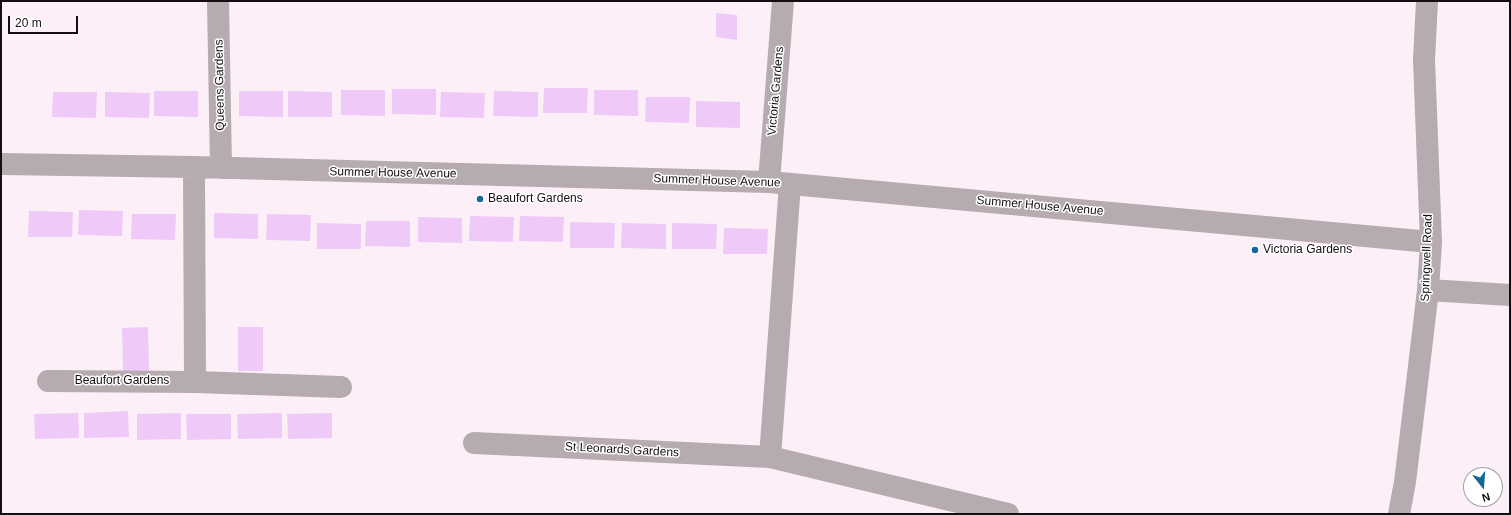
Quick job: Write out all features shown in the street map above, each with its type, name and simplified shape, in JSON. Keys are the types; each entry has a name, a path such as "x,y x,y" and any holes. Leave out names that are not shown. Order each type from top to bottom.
{"street":[{"name":"Queens Gardens","path":"218,1 221,168"},
{"name":"Victoria Gardens","path":"769,182 783,1"},
{"name":"Springwell Road","path":"1399,514 1405,482 1428,290 1431,242 1424,60 1427,1"},
{"name":"Summer House Avenue","path":"1,164 194,167 769,182 1431,242"},
{"path":"194,167 196,382"},
{"path":"770,457 790,184"},
{"path":"1428,290 1510,295"},
{"name":"Beaufort Gardens","path":"48,381 196,382 340,387"},
{"name":"St Leonards Gardens","path":"474,443 770,457 1008,514"}],"building":[{"path":"716,13 737,15 737,40 716,37"},
{"path":"544,88 588,88 587,113 543,113"},
{"path":"392,89 436,89 436,115 392,114"},
{"path":"341,90 385,90 385,116 341,115"},
{"path":"594,90 638,90 638,116 594,115"},
{"path":"154,91 198,91 198,117 154,116"},
{"path":"239,91 283,91 283,117 239,116"},
{"path":"288,91 332,92 332,117 288,117"},
{"path":"494,91 538,92 538,117 493,116"},
{"path":"53,92 97,92 96,118 52,117"},
{"path":"105,92 150,93 149,118 105,117"},
{"path":"441,92 485,93 484,118 440,117"},
{"path":"646,97 690,97 689,123 645,122"},
{"path":"696,101 740,102 740,128 696,127"},
{"path":"79,210 123,211 122,236 78,235"},
{"path":"29,211 73,212 72,237 28,237"},
{"path":"214,213 258,214 258,239 214,238"},
{"path":"132,214 176,214 175,240 131,239"},
{"path":"267,214 311,215 310,241 266,240"},
{"path":"470,216 514,217 513,242 469,241"},
{"path":"520,216 564,217 563,242 519,241"},
{"path":"418,217 462,218 462,243 418,242"},
{"path":"366,221 410,221 410,247 365,246"},
{"path":"570,222 615,223 614,248 570,248"},
{"path":"317,223 361,224 361,249 317,249"},
{"path":"622,223 666,224 666,249 621,248"},
{"path":"672,223 717,224 716,249 672,249"},
{"path":"724,228 768,229 767,254 723,254"},
{"path":"148,327 149,371 123,372 122,328"},
{"path":"238,327 263,327 263,371 238,371"},
{"path":"128,411 129,437 84,438 84,413"},
{"path":"78,413 79,438 35,439 34,414"},
{"path":"181,413 181,439 137,440 137,414"},
{"path":"282,413 282,438 238,439 237,414"},
{"path":"332,413 332,438 288,439 287,414"},
{"path":"186,414 231,414 231,439 187,440"}],"place":[{"name":"Beaufort Gardens","path":"480,199"},
{"name":"Victoria Gardens","path":"1255,250"}]}
